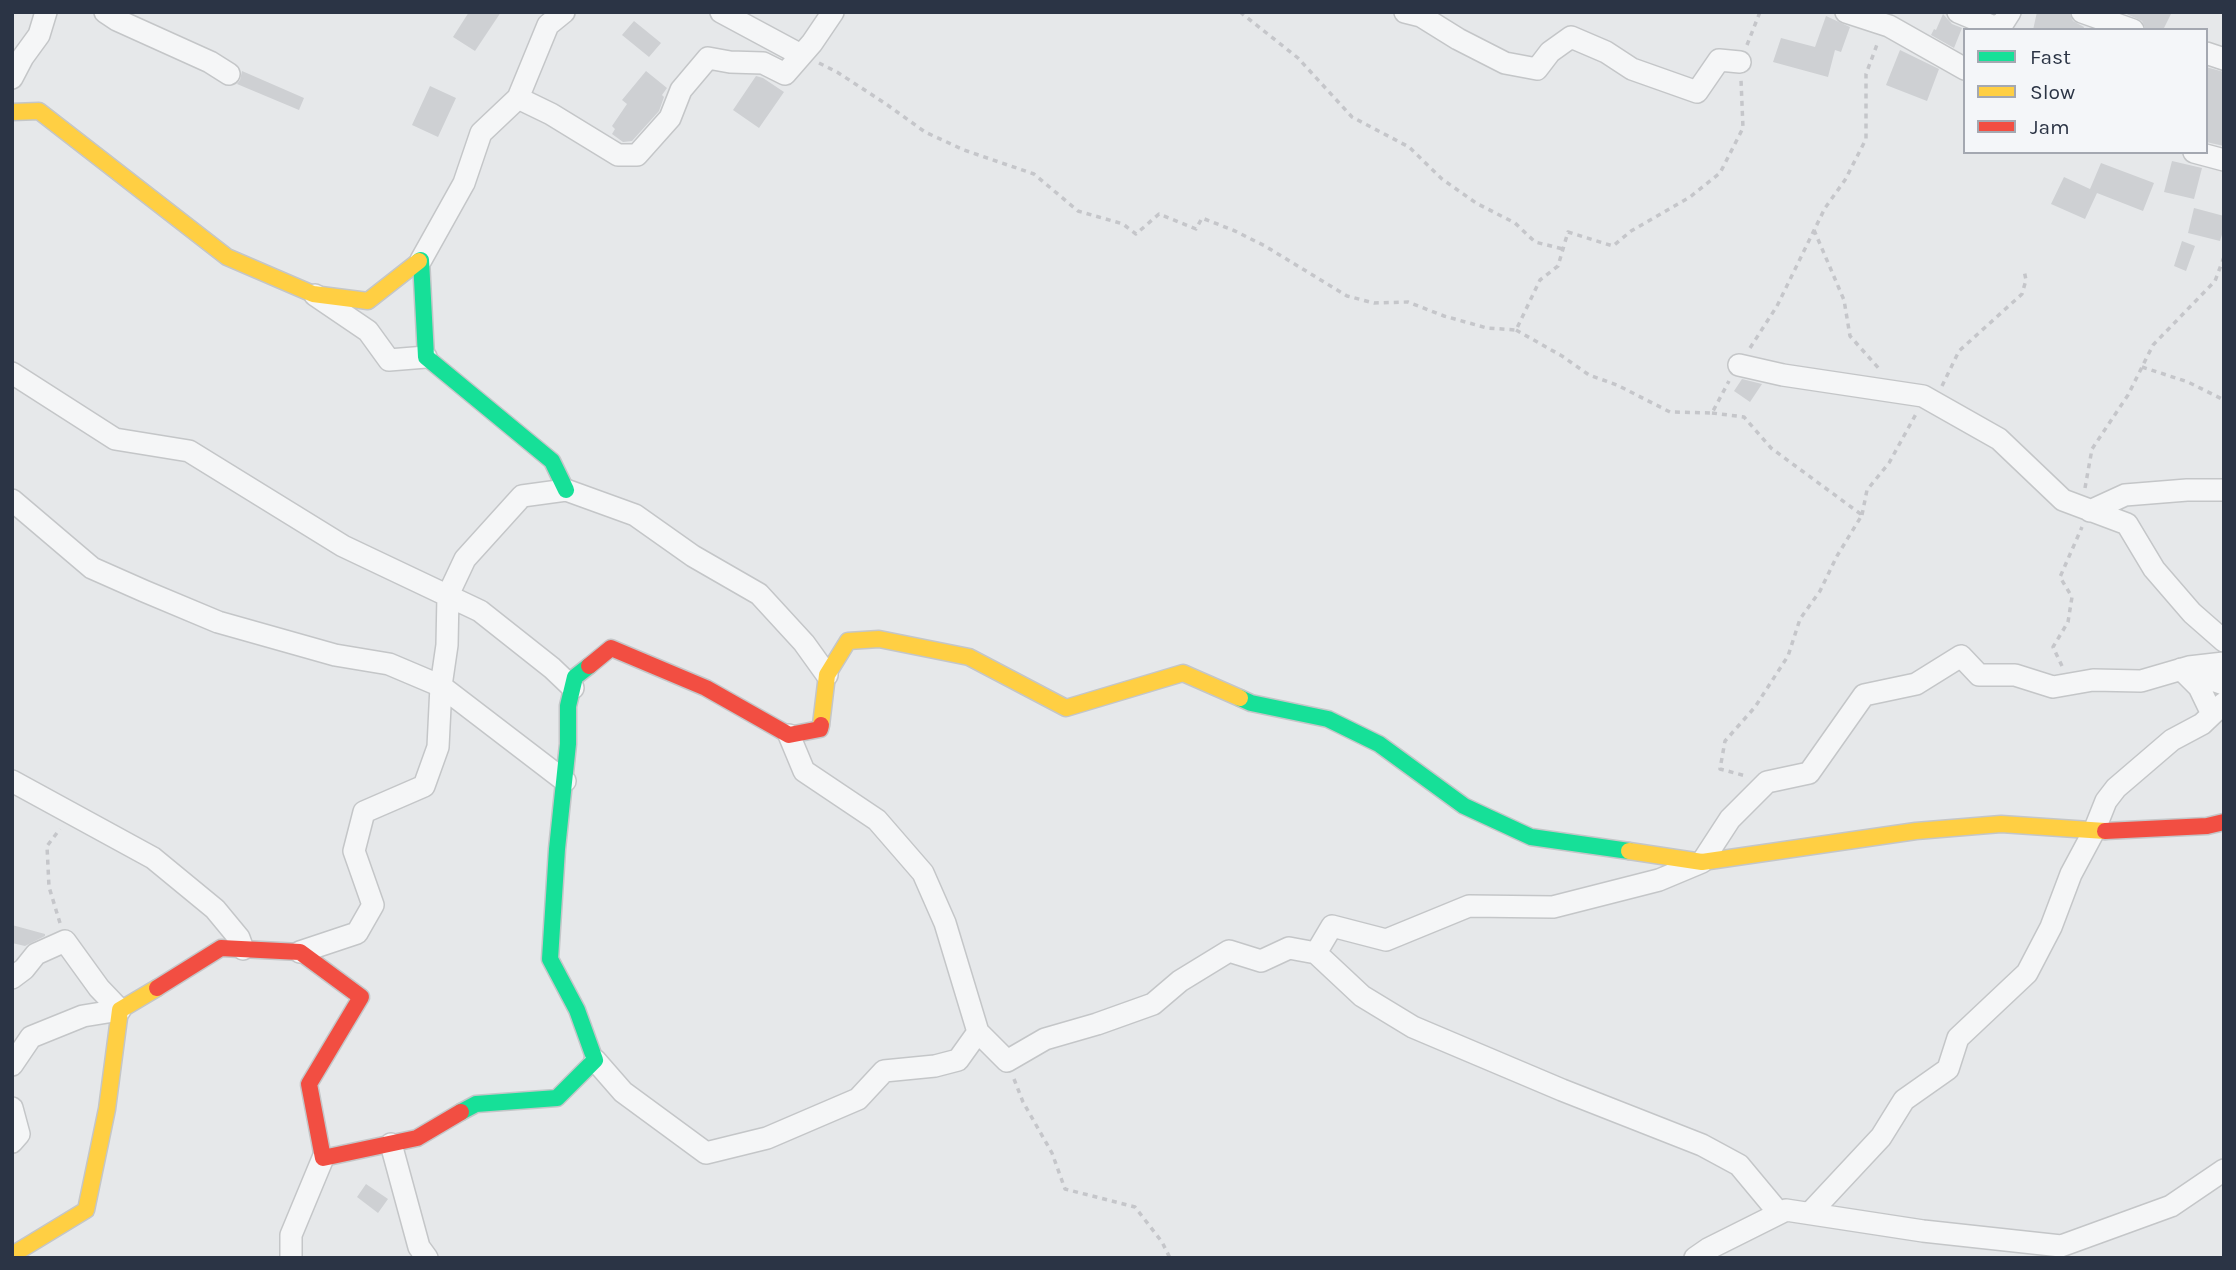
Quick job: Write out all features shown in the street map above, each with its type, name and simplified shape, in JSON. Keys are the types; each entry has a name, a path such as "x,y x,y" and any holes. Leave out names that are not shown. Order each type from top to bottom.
{"street":[{"path":"12,78 38,34 46,12"},
{"path":"105,12 210,62 229,74"},
{"path":"313,294 368,301 421,260 464,183 481,133 518,98 548,25 564,12"},
{"path":"721,12 801,55"},
{"path":"518,98 551,114 618,155 637,155 670,118 681,90 708,58 730,62 763,62 785,74 833,12"},
{"path":"1405,12 1421,16 1505,63 1537,69 1550,52 1571,37 1606,52 1632,69 1697,92 1719,61 1740,62"},
{"path":"1846,12 1896,19 1963,68"},
{"path":"1958,12 1994,27 2003,23 2010,12"},
{"path":"2082,12 2127,28"},
{"path":"12,112 40,111 227,257 313,294 368,331 388,360 426,357 552,461 566,490"},
{"path":"2202,154 2224,160"},
{"path":"421,260 426,357"},
{"path":"1739,365 1783,375 1902,393 1932,401 1999,439 2063,500 2127,524 2154,569 2192,613 2224,641"},
{"path":"12,373 115,439 189,451 344,546 480,611 573,688"},
{"path":"12,1065 31,1037 83,1016 120,1010 221,948 300,952 357,933 373,905 354,852 364,811 424,786 438,747 441,686 447,645 448,595 465,559 522,496 566,490 635,515 692,556 759,594 804,643 827,675"},
{"path":"2090,511 2125,495 2224,490"},
{"path":"12,500 92,568 144,592 218,622 335,655 389,664 441,686 565,781"},
{"path":"789,735 821,729 827,675 848,641 879,639 969,657 1066,708 1183,673 1251,703 1328,719 1379,744 1464,806 1531,836 1702,862"},
{"path":"978,1032 958,1060 935,1066 884,1071 858,1099 767,1138 706,1153 623,1092 596,1060 577,1010 550,959 557,849 568,744 568,706 575,677 611,648 706,688 789,735 804,771 877,820 923,873 945,923 978,1032 1007,1061 1045,1039 1153,1004 1180,981 1229,951 1261,961 1289,948 1316,953 1362,996 1413,1027 1702,1145 1739,1165 1779,1213"},
{"path":"1702,862 1730,819 1768,782 1809,773 1864,695 1916,684 1961,656 1979,675 2015,675 2053,687 2093,680 2141,681 2181,669 2224,663"},
{"path":"2181,669 2224,684"},
{"path":"1810,1213 1881,1137 1904,1100 1948,1069 1958,1038 2027,973 2051,927 2071,874 2094,831 2106,801 2116,788 2172,740 2202,724 2218,709 2181,669"},
{"path":"12,781 153,858 215,909 239,938 243,949"},
{"path":"1316,953 1332,926 1386,940 1469,906 1553,907 1659,880 1702,862 1916,831 2001,824 2094,831 2207,826 2224,822"},
{"path":"12,978 24,969 36,954 65,941 99,988 120,1010"},
{"path":"291,1258 291,1235 323,1158 309,1084 361,997 300,952"},
{"path":"12,1255 86,1210 107,1109 120,1010"},
{"path":"323,1158 417,1138 476,1104 557,1098 596,1060"},
{"path":"12,1108 19,1134 12,1142"},
{"path":"391,1144 419,1247 427,1258"},
{"path":"1695,1258 1786,1210 1923,1231 2022,1250 2061,1246 2171,1206 2224,1170"}],"path":[{"path":"1241,12 1298,58 1352,117 1409,147 1442,179 1476,203 1516,223 1535,242 1563,249"},
{"path":"1516,330 1540,280 1558,266 1568,232 1613,246 1631,231 1690,197 1720,173 1743,128 1740,62 1760,12"},
{"path":"1712,413 1777,306 1825,208 1845,180 1866,139 1866,74 1880,35 1896,19"},
{"path":"801,55 836,72 925,132 964,150 1034,174 1079,211 1123,225 1136,234 1159,214 1196,229 1202,218 1265,246 1347,296 1374,303 1408,302 1487,328 1516,330 1589,375 1617,385 1670,412 1744,417 1771,448 1863,515"},
{"path":"1814,230 1844,300 1850,336 1902,393"},
{"path":"2065,685 2062,665 2053,647 2068,622 2072,597 2060,577 2090,511 2084,492 2092,449 2128,395 2153,345 2215,281 2224,257"},
{"path":"1768,782 1720,769 1725,741 1755,708 1788,656 1800,619 1820,591 1837,556 1863,515 1867,490 1889,463 1917,412 1932,401 1941,388 1959,351 2022,294 2026,280 2024,270"},
{"path":"2141,367 2188,382 2224,400"},
{"path":"57,945 61,928 49,887 47,846 74,815"},
{"path":"1007,1061 1023,1102 1052,1153 1065,1189 1135,1207 1162,1242 1170,1258"}],"building":[{"path":"469,12 501,12 475,51 453,37"},
{"path":"2037,12 2069,12 2073,21 2084,27 2084,28 2033,28"},
{"path":"2122,12 2172,12 2164,28 2145,28 2142,21"},
{"path":"1943,14 1952,24 1962,28 1954,48 1931,35"},
{"path":"1826,16 1850,27 1841,52 1835,50 1828,77 1773,62 1781,38 1815,47"},
{"path":"634,21 661,43 649,57 622,35"},
{"path":"1900,50 1939,69 1927,101 1886,85"},
{"path":"2208,68 2224,72 2224,146 2208,142"},
{"path":"242,71 304,98 299,110 237,84"},
{"path":"646,71 667,88 662,95 664,97 659,111 632,141 623,142 612,134 615,129 612,126 627,104 622,100"},
{"path":"756,76 784,92 759,128 733,110"},
{"path":"430,86 456,98 438,137 412,125"},
{"path":"2172,161 2202,168 2194,199 2164,192"},
{"path":"2101,163 2154,183 2143,211 2097,193 2085,219 2051,204 2064,177 2090,189"},
{"path":"2194,208 2224,216 2220,241 2188,233"},
{"path":"2182,241 2195,246 2186,271 2174,266"},
{"path":"1742,379 1762,384 1750,402 1734,391"},
{"path":"12,925 45,936 25,946 12,943"},
{"path":"366,1184 388,1199 378,1213 357,1197"}],"traffic: fast":[{"path":"419,261 421,260 426,357 552,461 566,490"},
{"path":"461,1112 476,1104 557,1098 595,1060 577,1010 550,959 557,849 568,744 568,706 575,677 589,666"},
{"path":"1240,698 1251,703 1328,719 1379,744 1464,806 1531,837 1629,851"}],"traffic: slow":[{"path":"12,112 39,111 227,257 313,294 368,301 419,261"},
{"path":"821,725 827,675 848,641 879,639 969,657 1066,708 1183,673 1240,698"},
{"path":"1629,851 1702,862 1916,831 2001,824 2105,831"},
{"path":"12,1255 86,1210 107,1109 120,1010 157,988"}],"traffic: jam":[{"path":"589,666 611,648 706,688 789,735 820,729 821,725"},
{"path":"2105,831 2207,826 2224,822"},
{"path":"157,988 221,948 300,952 361,997 309,1084 323,1158 417,1138 461,1112"}]}
